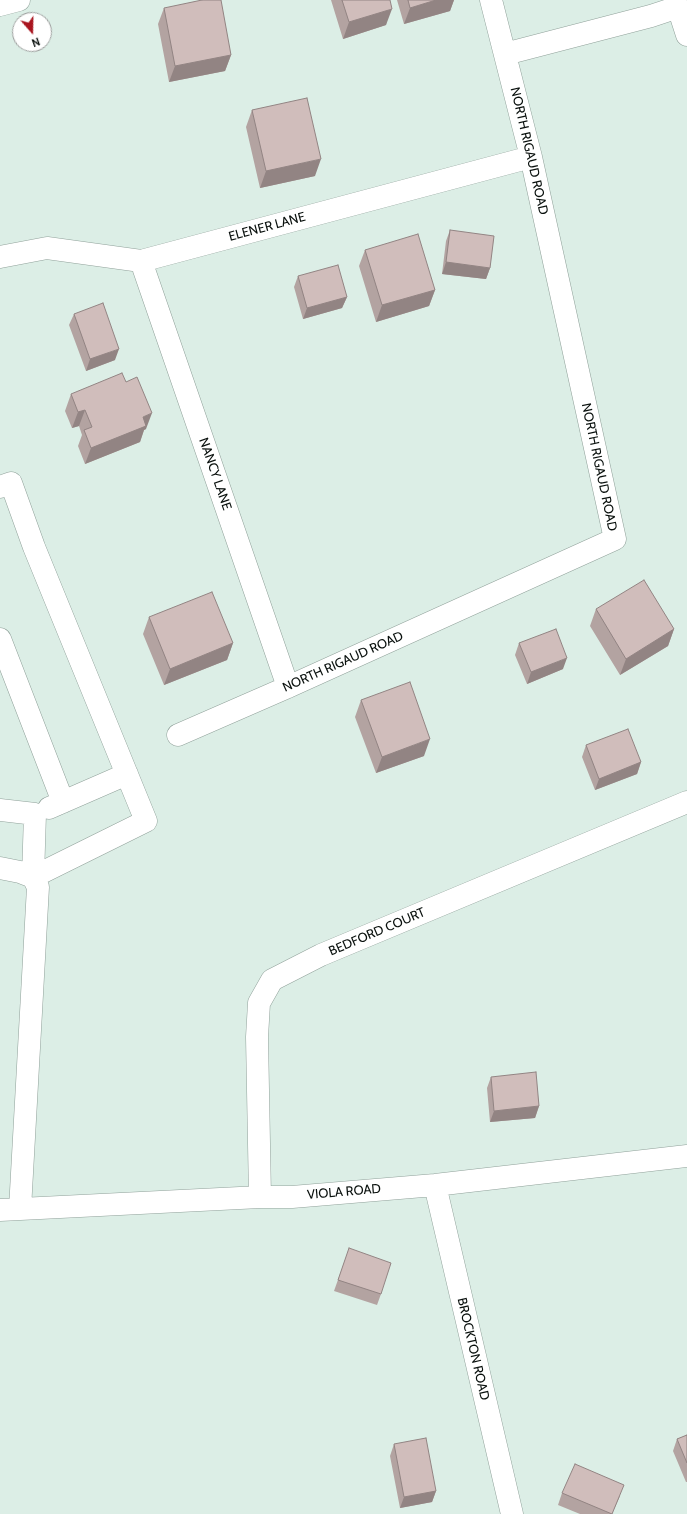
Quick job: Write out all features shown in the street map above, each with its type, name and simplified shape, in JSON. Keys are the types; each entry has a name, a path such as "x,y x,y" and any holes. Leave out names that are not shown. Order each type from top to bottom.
{"street":[{"path":"0,5 19,0"},
{"name":"NORTH RIGAUD ROAD","path":"178,735 288,687 615,539 531,157 491,0"},
{"path":"505,54 651,16 678,6 687,35"},
{"name":"ELENER LANE","path":"0,257 47,248 141,261 531,157"},
{"name":"NANCY LANE","path":"141,261 288,687"},
{"path":"0,487 11,483 34,547 146,821 33,877 20,872 0,868"},
{"path":"0,639 63,802"},
{"path":"0,810 35,814 127,774"},
{"name":"BEDFORD COURT","path":"260,1197 257,1037 259,1003 272,980 321,955 687,802"},
{"path":"10,1209 38,887 33,877 35,814"},
{"name":"VIOLA ROAD","path":"10,1209 292,1196 434,1185 687,1156"},
{"name":"BROCKTON ROAD","path":"434,1185 512,1514"}],"building":[{"path":"202,0 221,0 231,55 175,66 164,8"},
{"path":"342,0 390,0 392,9 349,22"},
{"path":"408,0 436,0 410,8"},
{"path":"307,98 321,159 266,171 252,110"},
{"path":"450,230 494,236 490,268 446,262"},
{"path":"418,234 435,290 382,305 365,250"},
{"path":"338,265 347,297 307,308 298,276"},
{"path":"103,303 119,349 90,359 74,314"},
{"path":"122,373 126,382 137,377 152,413 143,417 146,426 91,448 84,430 92,427 85,410 78,412 71,394"},
{"path":"644,580 674,629 626,659 596,609"},
{"path":"212,592 233,643 170,669 149,617"},
{"path":"556,629 567,658 531,672 519,643"},
{"path":"410,682 430,739 382,757 361,700"},
{"path":"628,729 641,762 599,779 586,745"},
{"path":"536,1072 539,1106 494,1111 491,1077"},
{"path":"349,1248 391,1263 381,1294 338,1280"},
{"path":"687,1435 687,1463 677,1439"},
{"path":"426,1438 436,1491 404,1497 394,1444"},
{"path":"575,1464 624,1485 612,1514 562,1493"}]}
